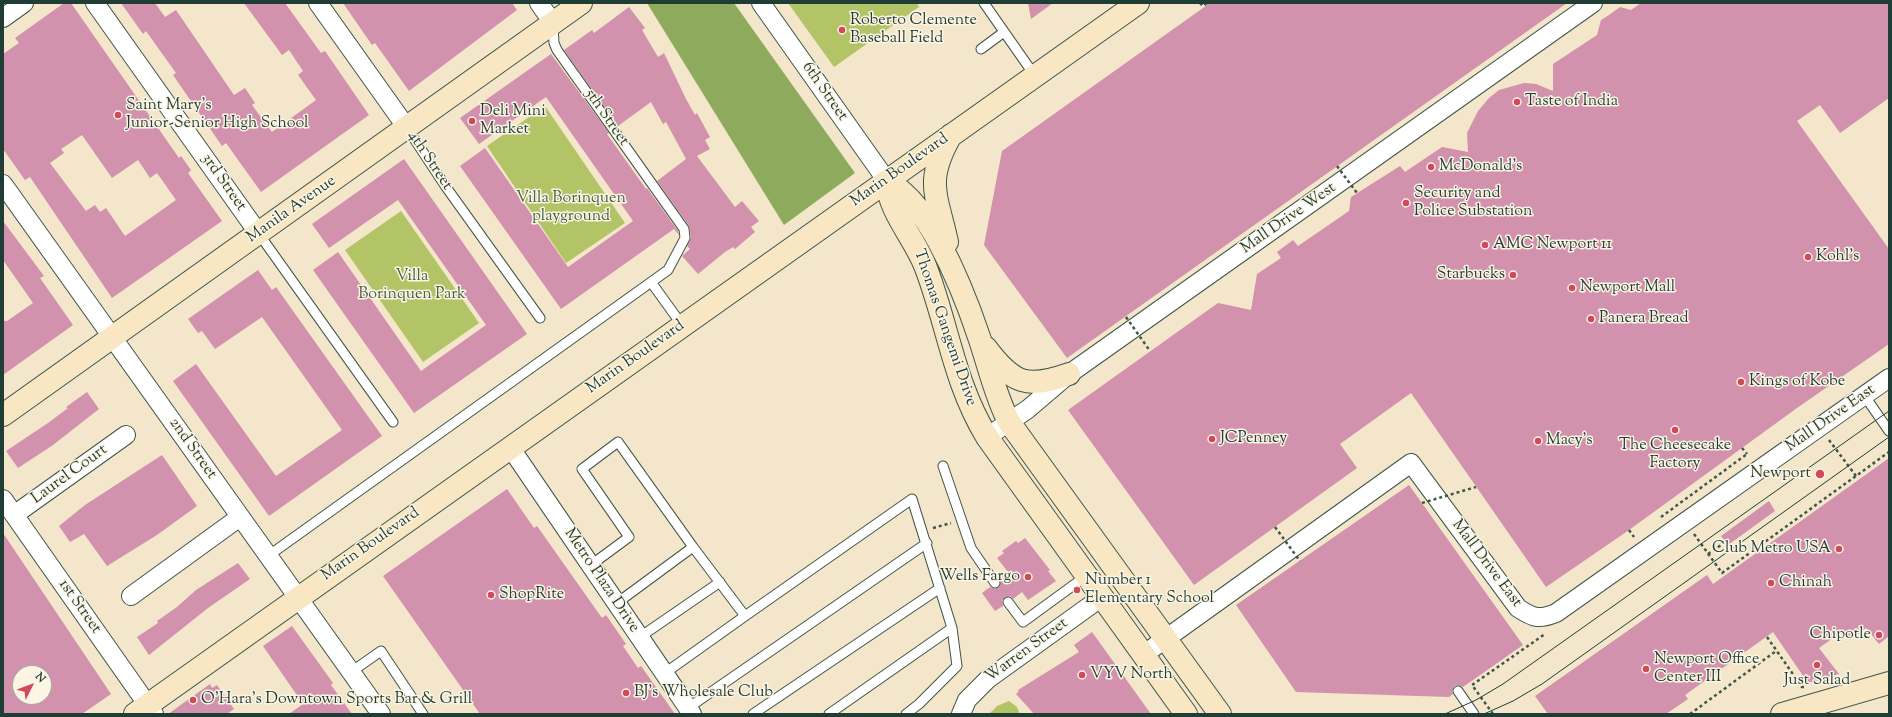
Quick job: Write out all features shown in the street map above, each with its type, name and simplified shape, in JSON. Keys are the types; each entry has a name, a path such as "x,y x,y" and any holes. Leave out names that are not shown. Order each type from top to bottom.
{"street":[{"path":"3,18 24,3"},
{"name":"3rd Street","path":"95,3 259,234"},
{"name":"4th Street","path":"318,3 407,128"},
{"name":"5th Street","path":"538,3 552,23"},
{"name":"Manila Avenue","path":"3,415 259,234 581,3"},
{"name":"6th Street","path":"761,3 887,181"},
{"name":"Marin Boulevard","path":"146,711 297,598 1138,3"},
{"name":"Mall Drive West","path":"986,437 1009,422 1069,374 1593,3"},
{"path":"952,135 940,156 934,186 953,266"},
{"name":"Thomas Gangemi Drive","path":"887,181 907,195 919,209 953,266 978,335 992,383 1009,422 1220,714"},
{"name":"Thomas Gangemi Drive","path":"887,181 891,203 914,242 926,267 962,387 976,419 986,437 1186,714"},
{"name":"2nd Street","path":"3,184 381,714"},
{"path":"978,335 1001,368 1015,377 1038,383 1069,374"},
{"name":"Mall Drive East","path":"1143,654 1411,463 1518,608 1531,617 1547,617 1556,613 1889,378"},
{"name":"Laurel Court","path":"14,515 126,435"},
{"name":"Metro Plaza Drive","path":"510,447 690,711"},
{"name":"1st Street","path":"3,499 146,711"},
{"path":"130,596 240,517"},
{"path":"1102,597 1112,592 1118,595 1132,614 1144,623 1153,621"},
{"name":"Warren Street","path":"961,714 967,700 988,679 1102,597"},
{"path":"1782,714 1889,682"}],"lane":[{"path":"984,3 1035,76"},
{"name":"5th Street","path":"552,23 554,43 557,50 684,229 685,238 668,270 651,282"},
{"path":"981,49 1004,32"},
{"name":"4th Street","path":"407,128 446,187 540,318"},
{"name":"3rd Street","path":"259,234 393,422"},
{"path":"268,556 651,282 682,325"},
{"path":"1864,395 1889,431"},
{"path":"590,565 629,537 582,469 618,442 693,547 745,616"},
{"path":"943,466 971,548 995,583"},
{"path":"665,673 912,499 927,543 952,628 957,666 919,704 906,714"},
{"path":"690,711 927,543"},
{"path":"617,603 693,547"},
{"path":"1008,602 1022,622 1086,576"},
{"path":"640,637 720,582"},
{"path":"752,714 940,588"},
{"path":"829,714 952,628"},
{"path":"351,672 381,651 423,714"},
{"path":"1458,691 1474,714"}],"path":[{"path":"1200,3 1203,6 1207,3"},
{"path":"1337,166 1357,193"},
{"path":"1126,317 1150,351"},
{"path":"1824,444 1830,440 1856,476"},
{"path":"1742,448 1750,458"},
{"path":"1691,532 1695,535 1722,573 1889,452"},
{"path":"1660,518 1747,454"},
{"path":"1422,502 1476,487"},
{"path":"922,530 961,520"},
{"path":"1275,527 1300,561"},
{"path":"1629,530 1634,537 1639,534"},
{"path":"1708,554 1727,541"},
{"path":"1767,637 1802,687"},
{"path":"1690,714 1776,650"}],"green space":[{"path":"647,3 734,3 855,173 784,225"},
{"name":"Roberto Clemente Baseball Field","path":"788,3 917,3 919,7 834,67"},
{"name":"Villa Borinquen playground","path":"545,106 625,223 566,263 487,146"},
{"name":"Villa Borinquen Park","path":"401,211 479,323 423,362 345,250"},
{"path":"1009,701 1017,707 1020,714 989,714 997,706"}],"building":[{"path":"64,3 71,3 179,158 181,156 191,170 188,173 222,221 112,298 30,177 25,180 3,149 3,54 19,43 15,38","holes":["82,135 112,178 138,160 150,178 157,173 176,200 125,236 106,208 100,212 95,205 86,211 50,163 64,153 61,149"]},
{"path":"121,3 155,3 165,17 176,10 234,95 245,88 255,103 252,105 272,132 316,100 298,75 303,71 289,50 282,55 244,3 285,3 321,53 325,51 369,115 261,192 226,143 222,146 173,75 176,73 146,31 143,34"},
{"path":"343,3 512,3 517,10 409,91 375,43 372,45"},
{"path":"1028,3 1053,3 1031,19"},
{"path":"1210,3 1567,3 1067,358 984,245 1002,151"},
{"name":"Newport Mall","path":"1641,3 1889,3 1889,98 1840,133 1820,105 1797,121 1889,249 1889,344 1797,408 1629,530 1546,587 1411,393 1340,444 1357,468 1194,585 1068,410 1218,303 1251,310 1257,274 1281,258 1277,252 1293,240 1298,246 1349,211 1351,197 1400,166 1405,172 1442,147 1468,152 1467,133 1478,111 1489,98 1499,90 1524,83 1536,84 1553,91 1553,64 1597,35 1601,20 1620,7 1631,10"},
{"path":"629,7 645,28 642,30 658,57 664,53 686,99 695,115 697,113 710,137 705,140 710,149 697,156 735,207 742,201 759,221 751,227 755,232 735,249 733,247 725,252 698,274 682,256 690,249 687,246 691,238 689,226 657,181 686,159 666,122 663,124 651,102 618,126 564,50 592,30 594,33"},
{"path":"551,54 609,133 607,134 678,231 679,235 674,229 561,309 460,166 485,148 568,267 633,221 546,97 479,144 460,118"},
{"path":"404,159 527,334 414,413 313,270 338,252 421,371 486,325 398,200 329,248 312,224"},
{"path":"3,221 44,276 40,278 73,325 3,375 3,321 7,321 33,303 3,260"},
{"path":"258,270 272,290 276,287 382,436 269,516 173,381 196,364 276,476 342,430 262,317 215,349 202,331 198,333 188,319"},
{"path":"87,392 99,409 53,445 18,468 6,451 48,423 68,408 66,407"},
{"path":"162,455 197,506 157,535 107,566 84,534 70,542 59,526 85,505"},
{"path":"1889,458 1889,636 1879,644 1866,628 1850,640 1843,631 1819,648 1839,674 1808,683 1773,632 1685,695 1688,699 1666,714 1548,714 1535,696 1707,575 1713,584"},
{"path":"1409,485 1523,645 1463,687 1458,685 1454,686 1452,691 1453,694 1449,697 1296,692 1236,605"},
{"name":"ShopRite","path":"507,489 534,528 537,526 602,618 606,615 626,644 623,646 638,668 641,666 675,714 480,714 383,576"},
{"path":"1769,501 1775,511 1728,545 1721,536"},
{"path":"3,533 111,694 82,714 3,714"},
{"name":"Wells Fargo","path":"1025,538 1050,570 1048,571 1056,581 1028,600 1022,592 1013,599 1010,596 1005,597 1002,600 1003,606 995,611 982,593 990,587 995,589 1000,586 1000,580 1009,573 997,558 1004,553 1002,551 1016,541 1018,543"},
{"path":"238,563 250,579 208,608 149,655 137,637 158,623 157,621 177,607 196,590"},
{"path":"292,626 333,683 331,685 352,714 289,714 303,704 263,646"},
{"name":"VYV North","path":"1092,632 1151,714 1034,714 1016,694 1019,691 1018,690 1079,652 1074,645"},
{"path":"210,684 212,688 217,685 234,709 227,714 168,714"}],"tram line":[{"path":"1445,714 1476,700 1503,684 1889,411"},
{"path":"1484,714 1513,701 1542,684 1889,437"}],"place":[{"name":"Roberto Clemente Baseball Field","path":"842,30"},
{"name":"Taste of India","path":"1517,102"},
{"name":"Saint Mary's Junior-Senior High School","path":"118,115"},
{"name":"Deli Mini Market","path":"472,121"},
{"name":"McDonald's","path":"1431,167"},
{"name":"Security and Police Substation","path":"1406,203"},
{"name":"AMC Newport 11","path":"1485,245"},
{"name":"Kohl's","path":"1808,257"},
{"name":"Starbucks","path":"1513,275"},
{"name":"Newport Mall","path":"1572,288"},
{"name":"Panera Bread","path":"1591,319"},
{"name":"Kings of Kobe","path":"1741,382"},
{"name":"The Cheesecake Factory","path":"1675,430"},
{"name":"JCPenney","path":"1212,439"},
{"name":"Macy's","path":"1538,441"},
{"name":"Newport","path":"1820,474"},
{"name":"Club Metro USA","path":"1839,549"},
{"name":"Wells Fargo","path":"1028,577"},
{"name":"Chinah","path":"1771,583"},
{"name":"Number 1 Elementary School","path":"1077,590"},
{"name":"ShopRite","path":"491,595"},
{"name":"Chipotle","path":"1879,635"},
{"name":"Just Salad","path":"1817,665"},
{"name":"Newport Office Center III","path":"1646,669"},
{"name":"VYV North","path":"1082,675"},
{"name":"BJ's Wholesale Club","path":"626,693"},
{"name":"O'Hara's Downtown Sports Bar & Grill","path":"193,700"}]}
